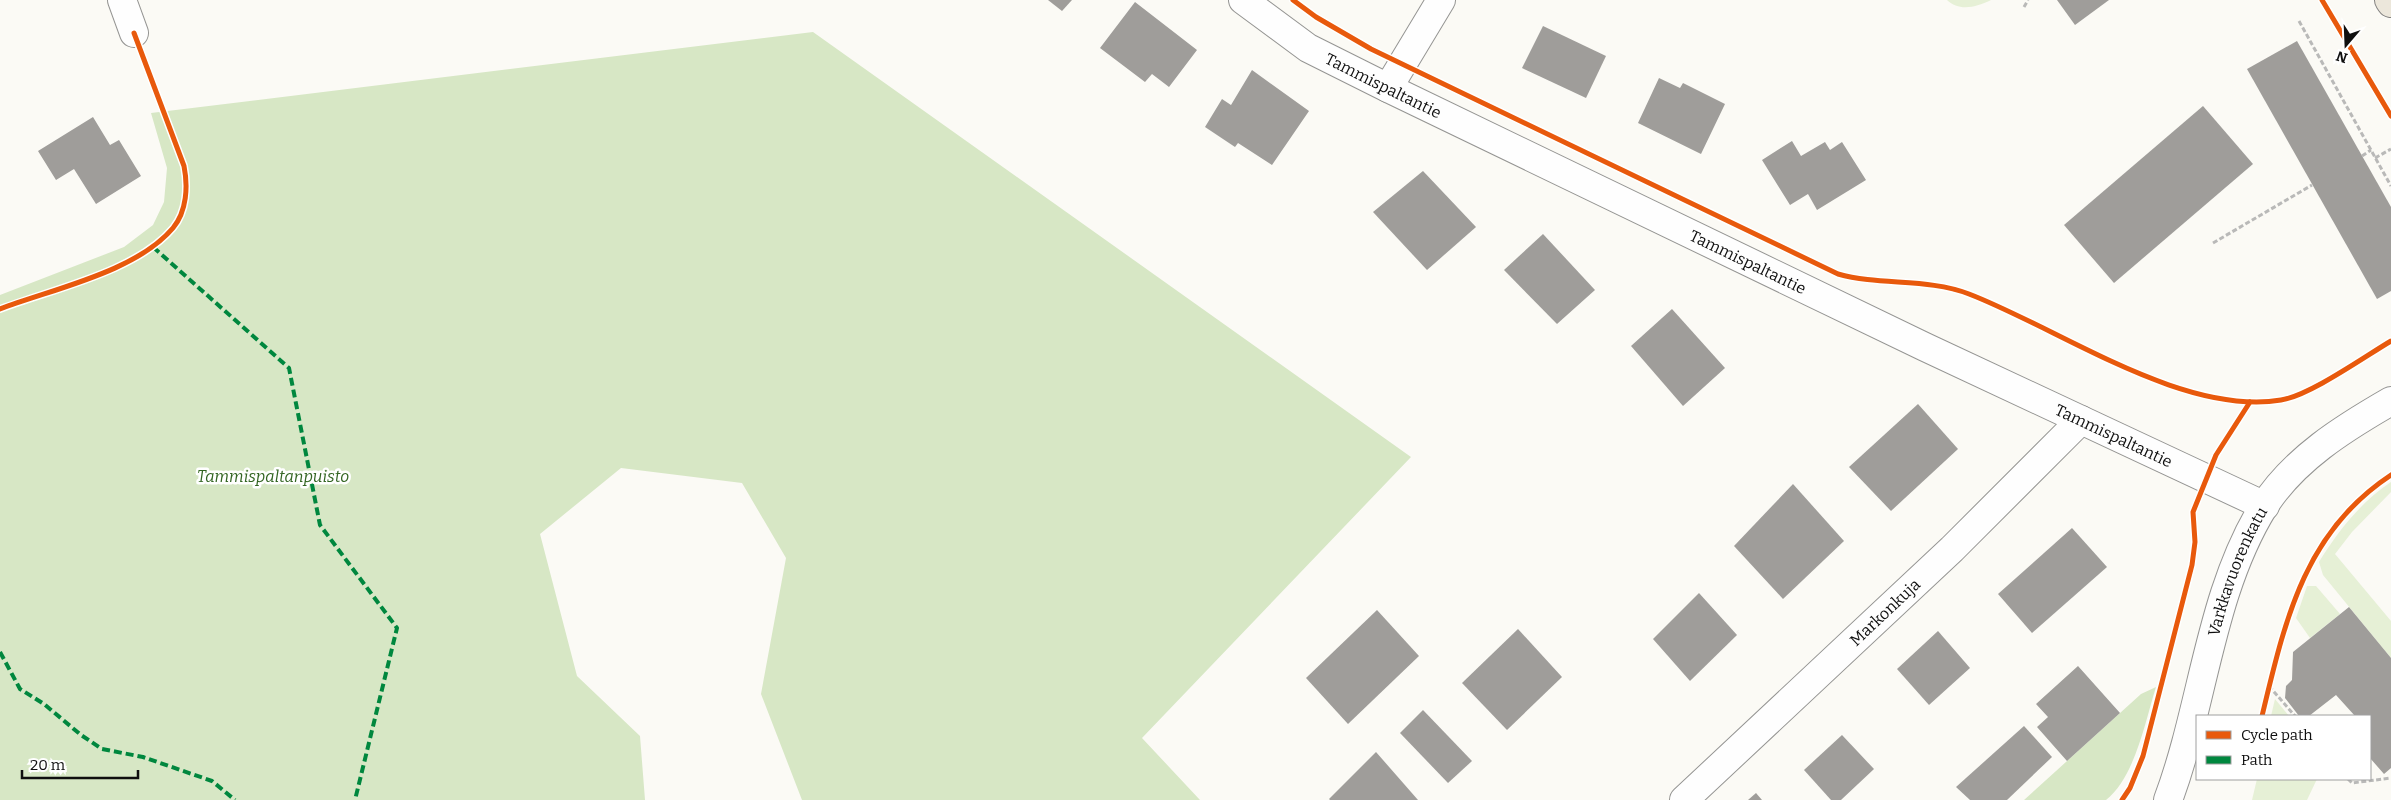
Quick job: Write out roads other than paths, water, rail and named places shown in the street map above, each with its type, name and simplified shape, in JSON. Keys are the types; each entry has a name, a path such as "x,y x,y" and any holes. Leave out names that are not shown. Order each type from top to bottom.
{"street":[{"path":"122,0 134,33"},
{"name":"Tammispaltantie","path":"1243,0 1308,48 1388,88 2080,420 2265,506"},
{"path":"1388,88 1442,0"},
{"name":"Varkkavuorenkatu","path":"2168,800 2223,600 2237,562 2265,506 2294,471 2320,446 2391,401"},
{"name":"Markonkuja","path":"1684,800 1952,549 2080,420"}],"park label":[{"name":"Tammispaltanpuisto","path":"273,476"}]}
